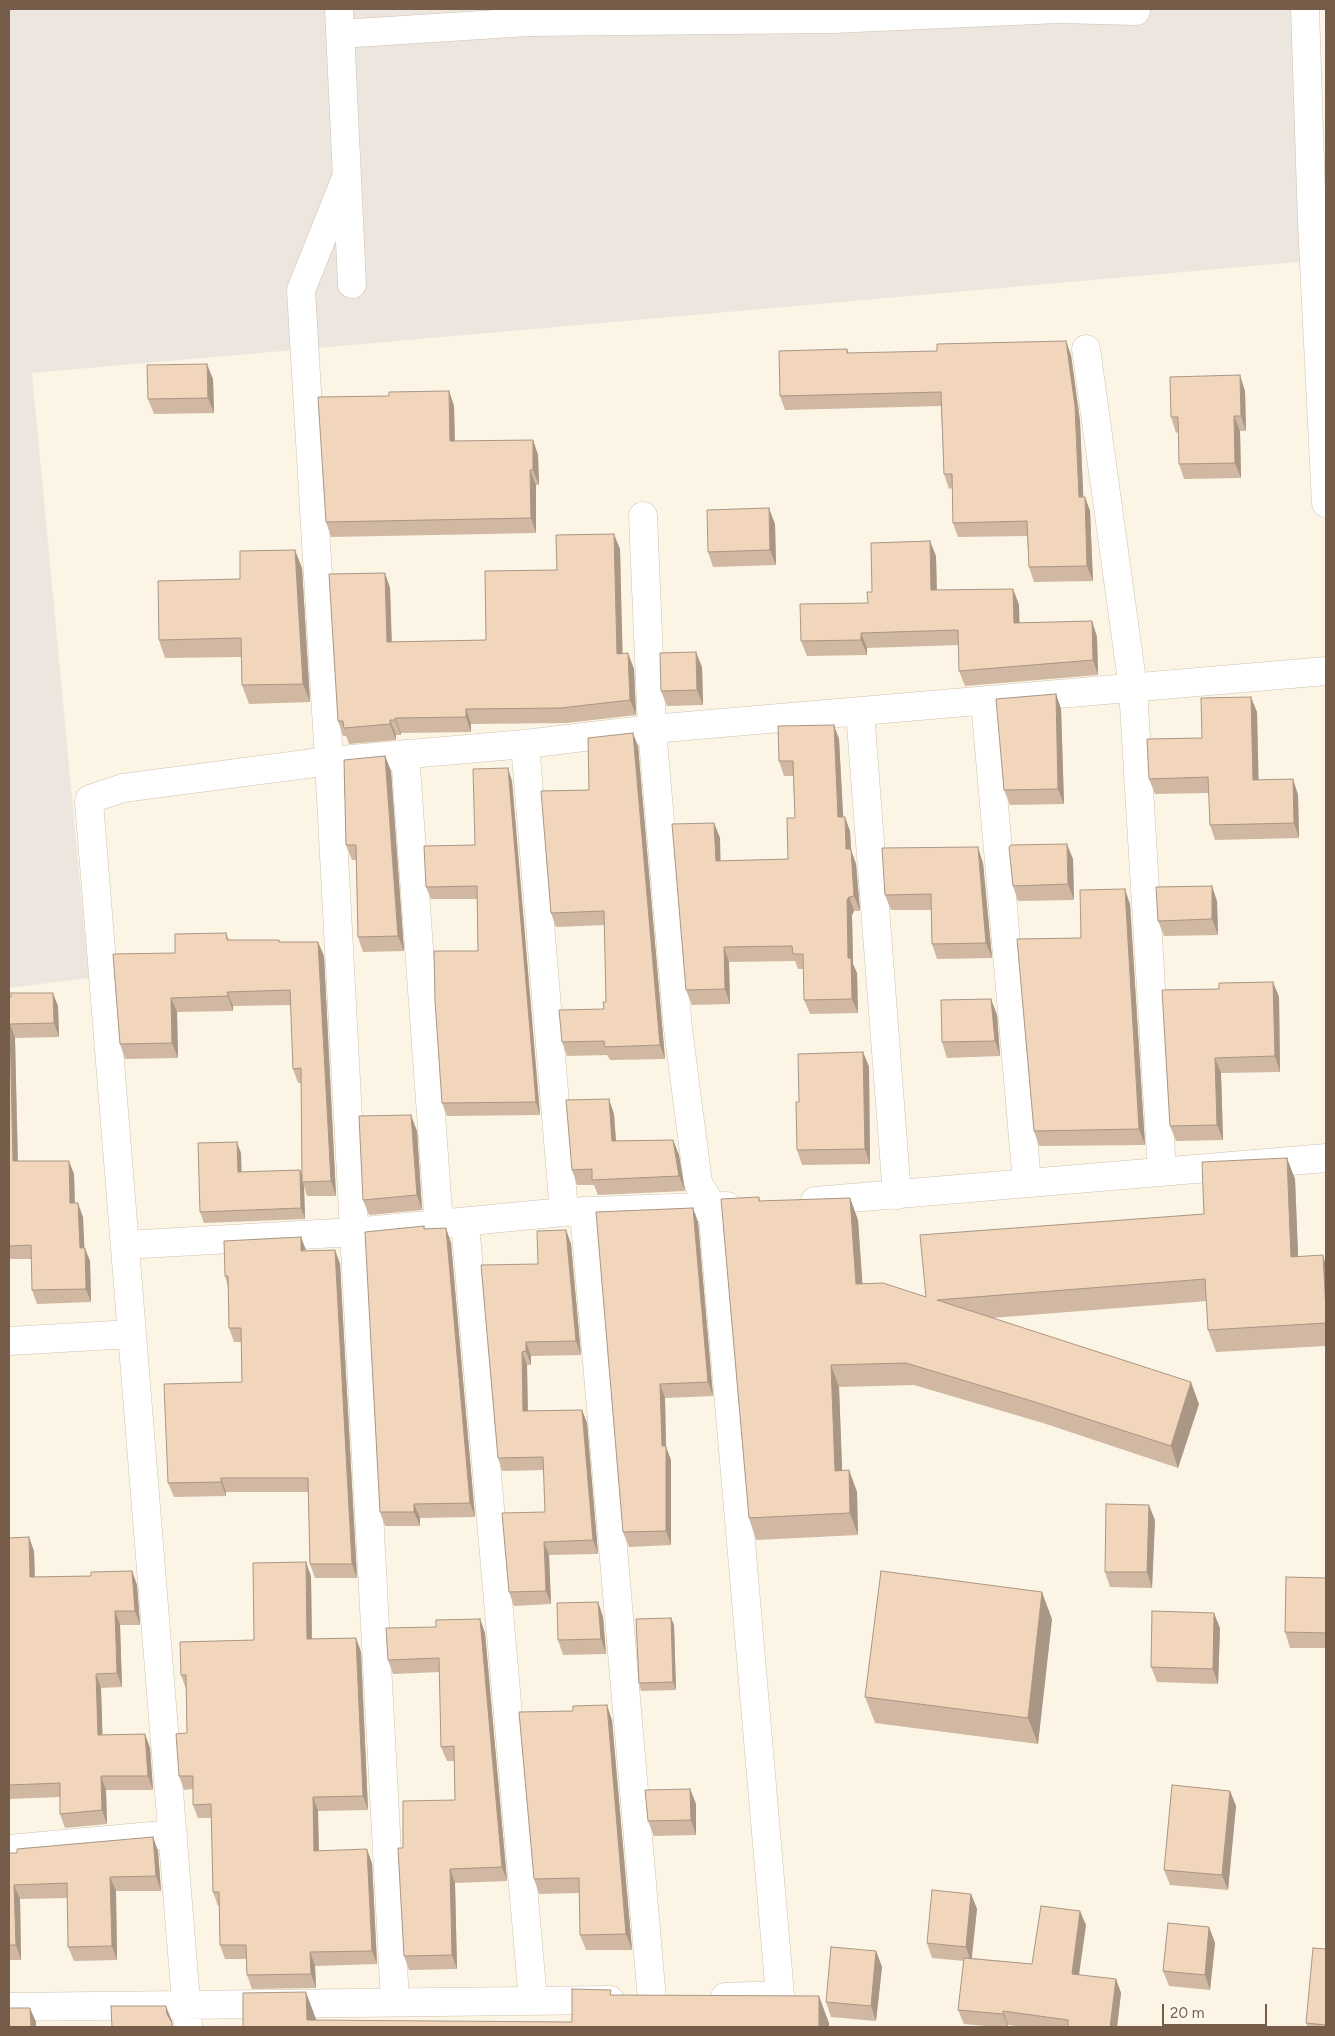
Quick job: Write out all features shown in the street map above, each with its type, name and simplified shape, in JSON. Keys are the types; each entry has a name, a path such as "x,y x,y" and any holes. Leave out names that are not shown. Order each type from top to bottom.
{"street":[{"path":"352,284 339,21 528,22 833,19 1059,9 1136,11 1136,9"},
{"path":"1305,9 1319,223 1326,503"},
{"path":"346,178 301,290 329,761 395,2002"},
{"path":"1086,349 1132,688 1162,1172"},
{"path":"9,2006 188,2016 395,2002 652,2000 780,1995 712,1206 698,1184 680,1048 652,729 643,516"},
{"path":"188,2016 89,802 97,796 123,788 329,761 525,744 652,729 1326,671"},
{"path":"985,701 1027,1183"},
{"path":"860,712 897,1195"},
{"path":"525,744 574,1212 652,2000"},
{"path":"405,754 533,2000"},
{"path":"791,1202 897,1195 1326,1158"},
{"path":"126,1245 354,1232 574,1212 752,1204"},
{"path":"9,1341 132,1334"},
{"path":"9,1848 174,1834"}],"shaded area":[{"path":"9,9 1313,9 1309,261 32,373 89,978 9,988"}],"building":[{"path":"1066,341 1075,406 1079,497 1085,497 1087,566 1029,567 1027,521 953,523 952,474 944,474 941,392 780,396 779,351 847,349 847,353 937,351 937,344"},
{"path":"207,364 208,398 148,399 147,365"},
{"path":"1240,375 1241,416 1234,416 1235,463 1179,464 1178,417 1171,417 1170,377"},
{"path":"449,391 450,441 533,440 533,470 530,470 531,518 326,522 318,397 389,396 389,392"},
{"path":"769,508 770,550 708,552 707,510"},
{"path":"614,534 617,654 628,653 630,700 561,708 466,709 466,717 395,718 395,720 390,720 390,724 344,728 343,721 338,721 329,574 385,573 387,642 486,640 485,571 557,570 556,535"},
{"path":"930,541 931,590 1013,589 1014,623 1092,621 1093,660 959,671 958,630 861,633 861,640 801,641 800,604 868,603 867,592 872,592 871,543"},
{"path":"295,550 303,684 242,685 241,638 159,640 158,581 240,579 240,551"},
{"path":"696,652 697,690 661,691 660,653"},
{"path":"1056,694 1058,789 1004,790 996,699"},
{"path":"1251,697 1253,780 1293,779 1294,823 1210,825 1208,777 1149,779 1147,739 1202,738 1201,698"},
{"path":"834,725 838,817 845,817 846,849 851,849 854,896 849,897 847,900 848,958 851,958 852,999 804,1000 803,954 793,954 792,946 724,947 725,989 686,990 672,824 714,823 716,861 788,859 787,818 795,818 793,761 779,761 778,726"},
{"path":"633,733 660,1045 605,1047 604,1041 562,1042 559,1010 604,1009 603,1002 606,1002 604,911 551,913 541,791 589,790 588,738"},
{"path":"385,756 398,936 358,937 356,845 346,845 344,760"},
{"path":"508,768 536,1102 442,1103 435,1001 434,951 478,951 477,886 426,887 424,846 475,845 473,769"},
{"path":"1067,844 1068,884 1013,886 1009,847 1011,845"},
{"path":"978,847 986,943 932,944 931,894 885,895 882,848"},
{"path":"1212,886 1212,919 1158,921 1156,887"},
{"path":"1125,889 1139,1129 1034,1131 1017,939 1081,938 1080,890"},
{"path":"226,933 227,940 318,942 331,1181 302,1182 301,1068 293,1069 290,990 227,992 228,996 171,998 172,1043 120,1044 113,954 175,953 175,934"},
{"path":"1273,982 1275,1056 1215,1058 1217,1125 1170,1126 1162,990 1219,989 1219,983"},
{"path":"11,993 53,993 54,1023 10,1024 13,1161 69,1161 70,1203 78,1203 80,1248 85,1248 86,1289 32,1290 31,1245 9,1246 9,997 11,997"},
{"path":"991,999 995,1041 942,1042 941,1000"},
{"path":"863,1052 865,1149 797,1150 798,1054"},
{"path":"609,1099 612,1141 673,1140 679,1176 592,1180 592,1169 572,1170 566,1100"},
{"path":"411,1115 417,1195 363,1200 359,1116"},
{"path":"237,1142 238,1172 300,1170 301,1208 200,1212 198,1143"},
{"path":"1287,1158 1291,1257 1323,1255 1326,1323 1208,1330 1205,1279 937,1300 1191,1382 1171,1446 906,1363 831,1365 835,1471 849,1470 850,1513 749,1518 721,1199 759,1197 759,1201 850,1198 856,1284 883,1283 926,1297 920,1235 1204,1214 1202,1162"},
{"path":"693,1208 708,1382 660,1384 662,1446 666,1446 666,1531 623,1532 596,1212"},
{"path":"424,1226 424,1229 446,1228 470,1503 414,1504 414,1512 380,1512 365,1232"},
{"path":"566,1230 576,1341 526,1342 526,1351 522,1352 523,1411 582,1410 593,1540 544,1542 546,1591 509,1592 502,1513 545,1512 543,1457 498,1458 481,1265 538,1264 537,1231"},
{"path":"301,1237 301,1251 335,1250 352,1564 310,1564 308,1478 221,1478 221,1482 168,1483 164,1384 242,1382 241,1328 229,1328 228,1276 225,1276 224,1241"},
{"path":"1106,1504 1149,1505 1147,1572 1105,1572"},
{"path":"29,1537 30,1577 91,1576 91,1572 132,1571 135,1611 115,1611 117,1673 96,1674 98,1735 145,1734 148,1776 101,1776 102,1810 60,1814 60,1783 9,1785 9,1538"},
{"path":"306,1562 307,1639 356,1638 363,1796 313,1797 314,1851 367,1849 372,1951 310,1952 311,1974 247,1975 246,1945 220,1945 219,1892 213,1892 211,1804 193,1805 193,1776 179,1776 176,1734 187,1733 186,1675 181,1675 180,1642 254,1640 253,1563"},
{"path":"881,1571 1042,1592 1028,1718 865,1697"},
{"path":"1286,1577 1326,1578 1326,1633 1285,1632"},
{"path":"598,1602 601,1639 558,1640 557,1603"},
{"path":"1152,1611 1214,1613 1213,1669 1151,1667"},
{"path":"671,1618 673,1682 639,1683 636,1619"},
{"path":"480,1619 502,1867 450,1869 452,1955 404,1956 398,1848 403,1848 403,1801 455,1800 454,1746 441,1747 439,1658 388,1660 386,1628 436,1627 436,1620"},
{"path":"607,1705 626,1934 580,1935 579,1878 534,1879 519,1712 573,1711 573,1706"},
{"path":"1172,1785 1230,1791 1222,1875 1164,1870"},
{"path":"690,1789 691,1820 648,1821 645,1790"},
{"path":"153,1837 156,1876 110,1877 112,1946 68,1947 67,1883 14,1885 16,1945 9,1945 9,1853 17,1853 17,1849"},
{"path":"932,1890 971,1894 966,1947 927,1943"},
{"path":"1041,1906 1080,1911 1072,1974 1116,1979 1110,2027 1068,2027 1068,2020 1003,2011 1003,2014 958,2010 964,1958 1032,1964"},
{"path":"1168,1923 1209,1927 1205,1975 1163,1971"},
{"path":"831,1947 876,1951 871,2006 826,2002"},
{"path":"1313,1948 1326,1949 1326,2025 1306,2023"},
{"path":"572,1989 611,1990 610,1995 819,1996 819,2027 243,2027 243,1993 306,1992 307,2020 572,2022"},
{"path":"111,2006 166,2006 172,2027 112,2027"},
{"path":"9,2008 30,2008 31,2027 9,2027"}]}
